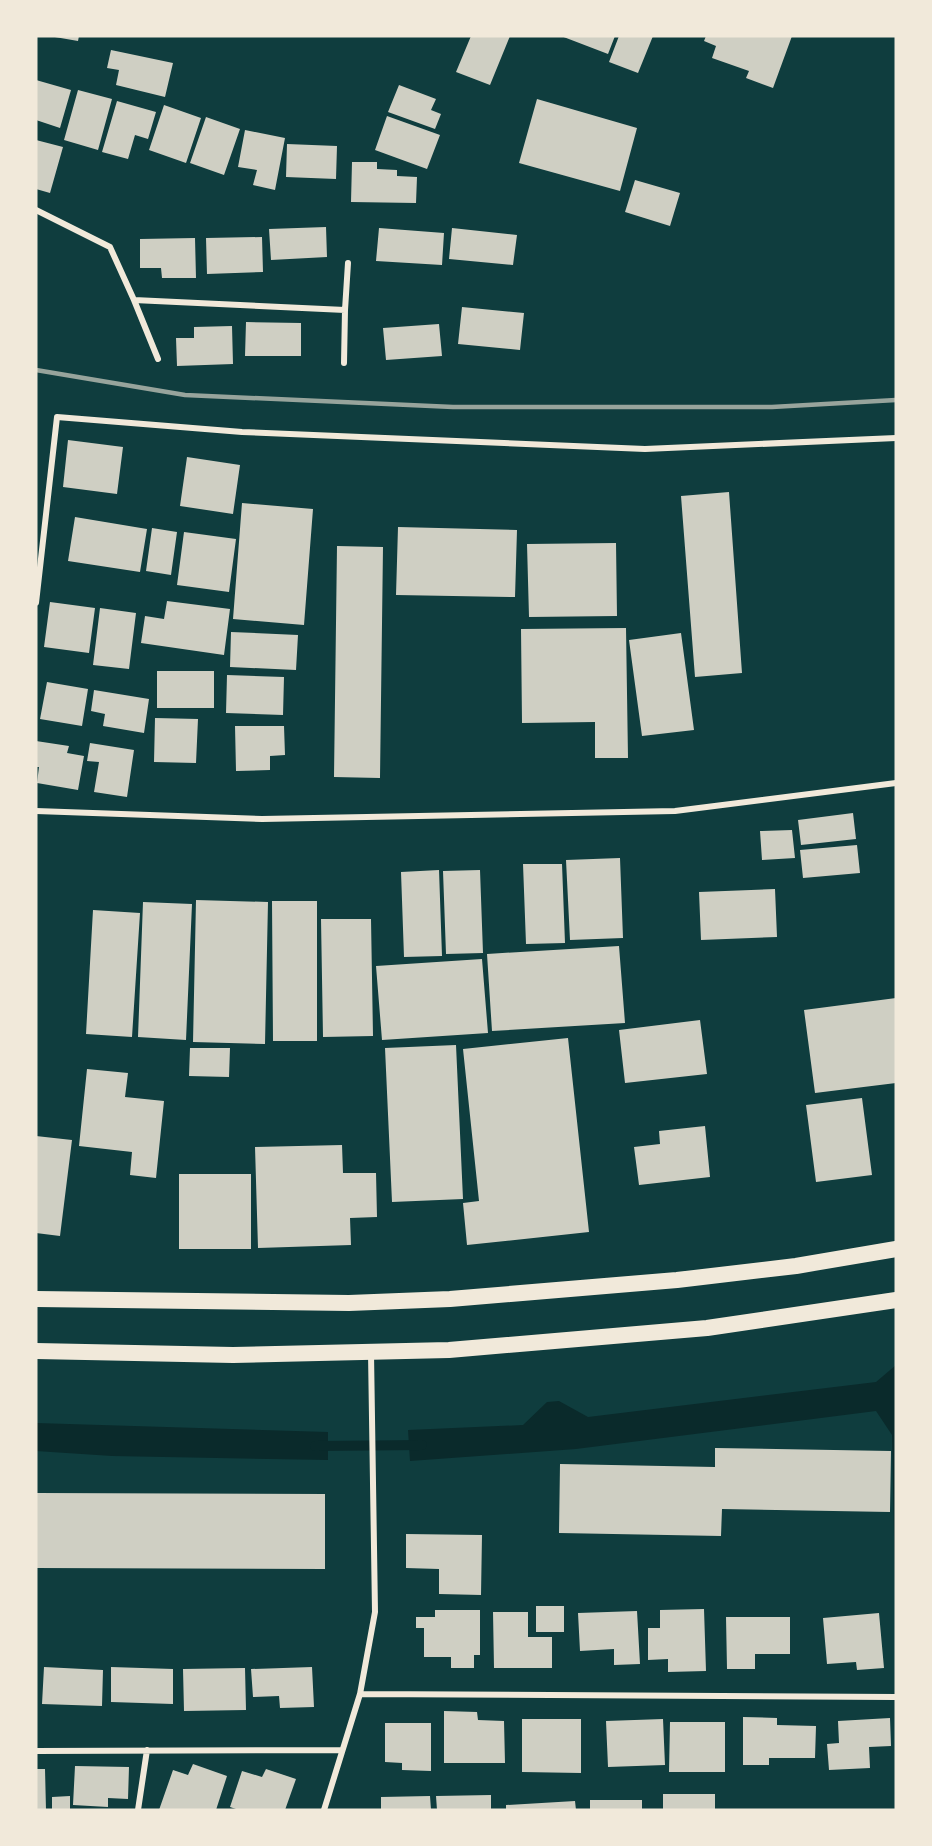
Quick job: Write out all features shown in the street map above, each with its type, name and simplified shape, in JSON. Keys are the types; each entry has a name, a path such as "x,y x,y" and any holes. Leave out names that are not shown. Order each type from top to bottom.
{"highway":[{"path":"36,1299 349,1303 450,1299 677,1280 796,1266 896,1249"},
{"path":"36,1351 233,1355 449,1350 707,1328 896,1300"}],"street":[{"path":"36,210 110,247 158,359"},
{"path":"344,363 348,263"},
{"path":"134,300 345,310"},
{"path":"36,603 39,555 57,417 242,432 645,449 896,438"},
{"path":"36,811 262,819 675,811 896,783"},
{"path":"324,1810 360,1694 375,1612 371,1352"},
{"path":"360,1694 896,1697"},
{"path":"138,1810 147,1750"},
{"path":"36,1751 341,1750"}],"water":[{"path":"896,1365 896,1638 892,1435 876,1411 576,1449 410,1461 408,1430 523,1425 547,1402 559,1401 588,1417 876,1382"},
{"path":"36,1423 328,1432 328,1460 112,1456 36,1451"}],"building":[{"path":"49,36 79,36 78,41"},
{"path":"471,36 510,36 490,85 456,72"},
{"path":"561,36 615,36 608,54"},
{"path":"619,36 653,36 638,73 609,62"},
{"path":"706,36 792,36 773,88 746,78 749,71 712,58 716,46 704,41"},
{"path":"111,50 173,63 165,97 116,85 119,70 107,68"},
{"path":"36,80 71,90 60,128 36,120"},
{"path":"399,85 436,99 431,110 441,114 435,129 388,112"},
{"path":"78,90 112,99 98,150 64,140"},
{"path":"537,99 637,128 620,191 519,163"},
{"path":"117,101 156,112 148,139 135,135 128,159 102,152"},
{"path":"164,105 201,118 186,163 149,150"},
{"path":"387,116 440,135 427,169 375,150"},
{"path":"206,117 240,129 224,175 190,163"},
{"path":"245,130 285,138 275,190 253,185 257,170 238,167"},
{"path":"36,140 63,147 50,193 36,189"},
{"path":"287,144 337,146 336,179 286,177"},
{"path":"352,162 377,162 377,169 397,170 397,176 417,177 416,203 351,202"},
{"path":"635,180 680,193 670,226 625,212"},
{"path":"326,227 327,257 271,260 269,229"},
{"path":"379,228 444,233 442,265 376,261"},
{"path":"452,228 517,235 513,265 449,259"},
{"path":"262,237 263,272 207,274 206,238"},
{"path":"195,238 196,278 162,278 161,268 140,268 140,239"},
{"path":"462,307 524,313 520,350 458,344"},
{"path":"246,322 301,323 301,356 245,356"},
{"path":"439,324 442,356 386,360 383,328"},
{"path":"232,326 233,364 177,366 176,338 194,338 194,327"},
{"path":"68,440 123,447 117,494 63,487"},
{"path":"187,457 240,465 233,514 180,506"},
{"path":"729,492 742,673 695,677 681,496"},
{"path":"242,503 313,509 304,625 233,619"},
{"path":"75,517 147,529 140,572 68,561"},
{"path":"398,527 517,530 515,597 396,595"},
{"path":"152,528 177,532 171,575 146,571"},
{"path":"184,532 236,539 229,592 177,585"},
{"path":"616,543 617,616 529,617 527,544"},
{"path":"337,546 383,547 380,778 334,777"},
{"path":"167,601 230,609 224,655 141,643 145,616 164,619"},
{"path":"50,602 95,608 89,653 44,647"},
{"path":"100,608 136,613 129,669 93,665"},
{"path":"626,628 628,758 595,758 595,722 522,723 521,629"},
{"path":"231,632 298,635 296,670 230,667"},
{"path":"681,633 694,730 642,736 629,640"},
{"path":"157,671 214,671 214,708 157,708"},
{"path":"227,675 284,677 283,715 226,713"},
{"path":"47,682 88,689 82,726 40,719"},
{"path":"94,690 149,699 144,733 103,726 105,714 91,711"},
{"path":"155,718 198,719 196,763 154,762"},
{"path":"235,726 284,726 285,755 270,756 270,770 236,771"},
{"path":"36,741 69,746 67,753 84,756 78,790 37,783 39,767 36,767"},
{"path":"90,743 134,750 127,797 94,792 99,762 87,761"},
{"path":"853,813 856,839 801,845 798,820"},
{"path":"792,830 795,858 762,860 760,831"},
{"path":"857,845 860,873 803,878 800,850"},
{"path":"620,858 623,938 570,940 566,860"},
{"path":"523,864 562,864 565,943 526,944"},
{"path":"439,870 442,956 404,957 401,872"},
{"path":"480,870 483,953 446,954 443,871"},
{"path":"775,889 777,937 701,940 699,892"},
{"path":"196,900 268,902 265,1044 193,1042"},
{"path":"272,901 317,901 317,1041 273,1041"},
{"path":"143,902 192,904 186,1040 138,1037"},
{"path":"93,910 140,913 132,1037 86,1034"},
{"path":"321,919 371,919 373,1036 323,1037"},
{"path":"619,946 625,1023 492,1031 487,954"},
{"path":"482,959 488,1033 382,1040 376,966"},
{"path":"896,998 896,1083 815,1093 804,1010"},
{"path":"700,1020 707,1074 625,1083 619,1030"},
{"path":"568,1038 589,1232 467,1245 463,1203 479,1201 463,1049"},
{"path":"456,1045 463,1199 392,1202 385,1048"},
{"path":"190,1048 230,1048 229,1077 189,1076"},
{"path":"87,1069 128,1073 125,1097 164,1101 156,1178 130,1175 132,1152 79,1146"},
{"path":"862,1098 872,1175 816,1182 806,1105"},
{"path":"705,1126 710,1177 639,1185 634,1147 660,1144 659,1131"},
{"path":"36,1136 72,1140 60,1236 36,1233"},
{"path":"342,1145 343,1173 376,1173 377,1217 350,1218 351,1245 258,1248 255,1147"},
{"path":"179,1174 251,1174 251,1249 179,1249"},
{"path":"715,1448 891,1451 890,1512 722,1509 721,1536 559,1533 560,1464 715,1467"},
{"path":"36,1493 325,1494 325,1569 36,1568"},
{"path":"406,1534 482,1535 481,1595 439,1594 439,1569 406,1568"},
{"path":"536,1606 564,1606 564,1632 536,1632"},
{"path":"704,1609 706,1671 668,1672 668,1659 648,1660 648,1628 660,1628 660,1610"},
{"path":"435,1610 480,1610 480,1655 474,1655 474,1668 451,1668 451,1657 424,1657 424,1628 416,1628 416,1617 435,1617"},
{"path":"637,1611 640,1664 614,1665 614,1649 580,1651 578,1613"},
{"path":"493,1612 528,1612 528,1637 552,1637 552,1668 494,1668"},
{"path":"879,1613 884,1668 857,1670 856,1662 827,1664 823,1618"},
{"path":"726,1617 790,1617 790,1654 755,1654 755,1669 727,1669"},
{"path":"44,1667 103,1670 102,1706 42,1704"},
{"path":"111,1667 173,1669 173,1704 111,1702"},
{"path":"312,1667 314,1707 280,1708 279,1696 253,1697 251,1669"},
{"path":"245,1668 246,1710 184,1711 183,1669"},
{"path":"444,1711 477,1712 478,1720 504,1721 505,1763 444,1763"},
{"path":"743,1717 777,1718 777,1725 816,1726 815,1758 769,1758 769,1765 743,1765"},
{"path":"890,1718 891,1746 869,1747 870,1768 829,1770 827,1744 839,1743 838,1721"},
{"path":"522,1719 581,1719 581,1773 522,1772"},
{"path":"663,1719 665,1765 608,1767 606,1721"},
{"path":"670,1722 725,1722 725,1772 669,1772"},
{"path":"385,1723 431,1723 431,1771 402,1770 402,1763 385,1762"},
{"path":"193,1764 227,1776 216,1810 159,1810 173,1770 188,1775"},
{"path":"75,1766 129,1767 128,1799 108,1798 108,1807 73,1805"},
{"path":"36,1769 45,1769 46,1810 36,1810"},
{"path":"266,1769 296,1779 285,1810 239,1810 230,1807 242,1771 262,1777"},
{"path":"663,1794 715,1794 715,1810 663,1810"},
{"path":"491,1795 491,1810 437,1810 436,1796"},
{"path":"70,1796 70,1810 52,1810 52,1797"},
{"path":"430,1796 431,1810 381,1810 381,1797"},
{"path":"590,1800 642,1800 642,1810 590,1810"},
{"path":"575,1801 576,1810 506,1810 506,1805"}],"waterway":[{"path":"315,1446 422,1445"}],"railway":[{"path":"36,370 185,395 453,407 772,407 896,400"}]}
